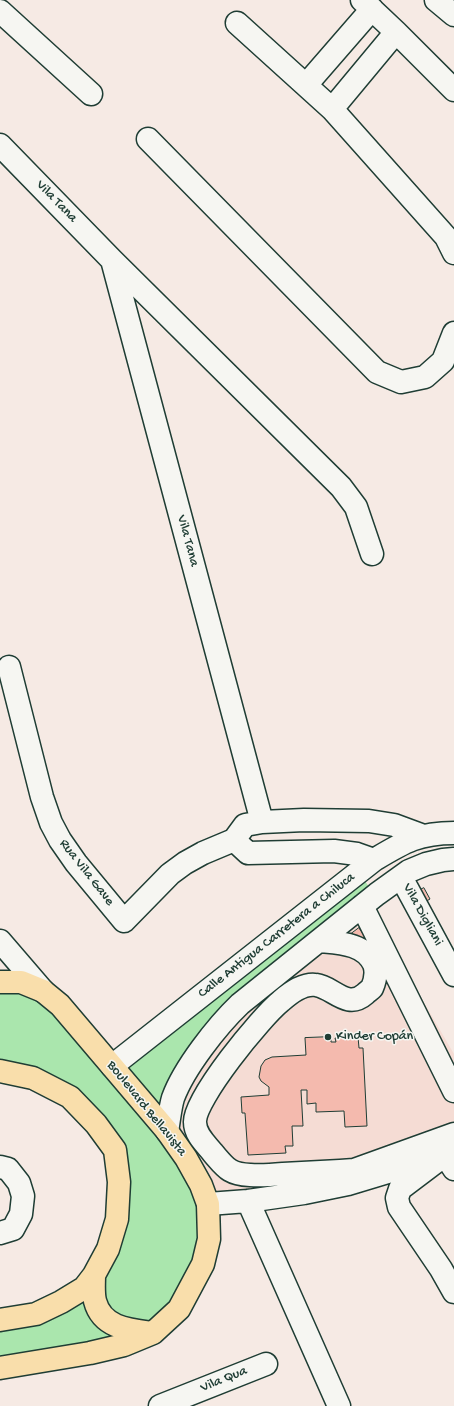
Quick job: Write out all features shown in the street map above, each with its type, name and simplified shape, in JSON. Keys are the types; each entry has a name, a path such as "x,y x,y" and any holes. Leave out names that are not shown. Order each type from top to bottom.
{"main road":[{"name":"Boulevard Bellavista","path":"0,982 21,982 43,991 60,1005 167,1132 186,1158 201,1185 208,1204 209,1239 204,1264 179,1309 153,1333 124,1345 111,1348 0,1368"},
{"path":"0,1071 33,1078 70,1097 96,1124 115,1150 118,1182 117,1219 108,1249 94,1275 84,1288 61,1302 36,1314 0,1320"},
{"path":"94,1275 94,1299 99,1314 109,1322 128,1330 153,1333"}],"street":[{"path":"436,0 454,15"},
{"path":"306,84 367,5 454,90"},
{"path":"0,10 91,94"},
{"path":"237,24 306,84 332,109 446,237 454,253"},
{"path":"332,109 396,32"},
{"path":"148,138 377,372 401,382 425,377 443,361 454,333"},
{"name":"Vila Tana","path":"0,145 112,260 341,487 356,507 372,554"},
{"name":"Vila Tana","path":"112,260 262,822"},
{"name":"Rua Vila Gave","path":"9,667 42,797 51,823 60,840 76,863 124,920 170,874 197,856 234,840 245,825 262,822 304,820 382,822 394,825 421,836"},
{"name":"Calle Antigua Carretera a Chiluca","path":"112,1066 367,865 401,844 421,836 454,833"},
{"path":"234,840 248,853 273,851 334,851 357,854 367,865 369,900 454,1091"},
{"name":"Calle Antigua Carretera a Chiluca","path":"167,1132 173,1099 181,1082 196,1058 224,1020 240,1004 369,900 409,871 426,864 443,860 454,860"},
{"name":"Vila Digliani","path":"401,877 454,975"},
{"path":"0,941 43,991"},
{"path":"318,941 351,945 363,951 370,957 375,966 376,976 371,989 360,998 348,999 339,996 323,986 314,984 293,991 279,1002 254,1029 224,1067 201,1102 195,1115 195,1125 199,1136 226,1168 237,1174 255,1176 354,1170 454,1134"},
{"path":"208,1204 304,1193 451,1159"},
{"path":"451,1159 400,1189 397,1198 399,1207 442,1269 454,1292"},
{"path":"0,1167 8,1169 19,1183 23,1196 21,1214 13,1229 0,1233"},
{"path":"248,1200 339,1406"},
{"name":"Vila Qua","path":"160,1406 266,1364"}],"shaded area":[{"name":"Kinder Copán","path":"366,903 454,1054 454,1139 357,1176 208,1204 168,1131 197,1058"}],"green space":[{"path":"359,872 375,896 197,1057 169,1130 113,1065"},
{"path":"0,982 43,991 186,1158 209,1239 153,1333 0,1368 0,1320 61,1302 108,1249 115,1150 70,1097 0,1071"}],"building":[{"path":"424,888 430,899 420,905 414,893"},
{"path":"359,928 366,938 357,943 351,934"},
{"path":"331,1037 331,1042 336,1042 335,1038 358,1037 359,1048 363,1048 367,1126 345,1127 344,1111 316,1112 316,1103 307,1104 307,1090 301,1090 303,1126 292,1126 293,1146 285,1146 286,1153 248,1155 245,1113 242,1113 241,1097 269,1095 269,1087 261,1081 259,1077 261,1066 265,1060 272,1057 306,1055 305,1038"}],"place":[{"name":"Kinder Copán","path":"328,1037"}]}
